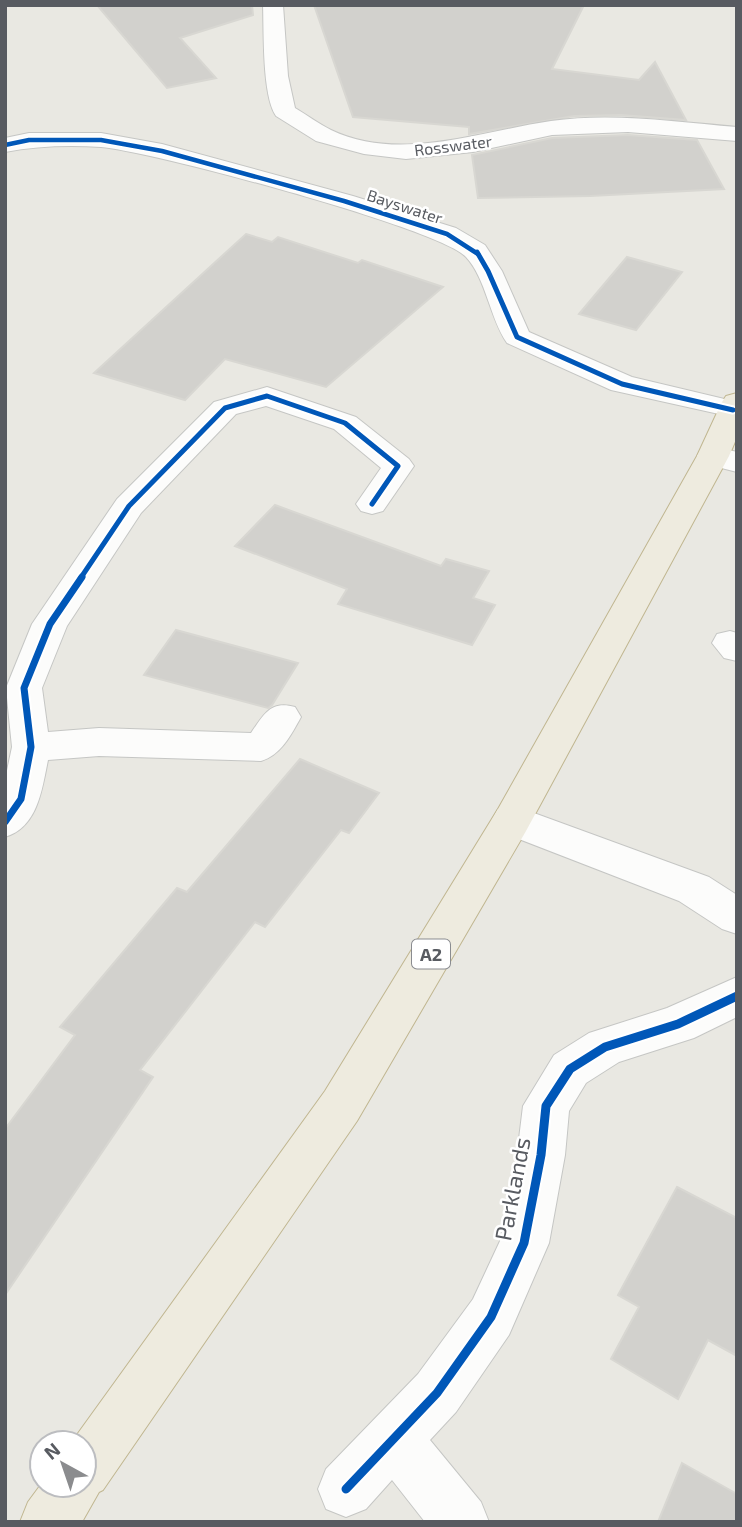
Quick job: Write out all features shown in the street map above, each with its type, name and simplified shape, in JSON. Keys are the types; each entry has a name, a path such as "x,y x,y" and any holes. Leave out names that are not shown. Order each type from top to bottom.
{"highway":[{"name":"A2","path":"98,1451 341,1106 725,459 735,406"},
{"path":"48,1522 64,1499"}],"street":[{"name":"Rosswater","path":"272,5 277,76 284,111 324,136 364,147 406,152 473,145 552,128 628,125 737,134"},
{"name":"Bayswater","path":"5,145 29,140 101,140 162,151 344,201 447,234 476,251 488,271 517,337 622,384 735,406"},
{"path":"5,822 21,799 31,747 24,688 50,624 129,506 225,408 267,396 345,423 398,466 372,504"},
{"path":"31,747 99,742 261,747 282,717"},
{"path":"512,820 732,905"},
{"name":"Parklands","path":"346,1489 436,1393 491,1317 524,1243 541,1156 546,1106 570,1069 605,1048 678,1024 737,996"},
{"path":"394,1438 461,1522"}],"building":[{"path":"97,5 252,5 253,15 180,38 216,78 167,88"},
{"path":"314,5 584,5 552,69 639,80 655,62 686,120 621,115 574,116 469,134 469,127 353,117"},
{"path":"628,135 697,140 724,189 478,198 472,155 552,138"},
{"path":"246,234 272,242 278,237 358,263 362,260 443,287 326,387 225,359 185,400 94,373"},
{"path":"627,257 682,272 636,330 579,314"},
{"path":"275,505 441,566 446,559 489,571 473,598 495,605 472,645 338,604 347,589 235,546"},
{"path":"176,630 298,663 268,708 144,675"},
{"path":"300,759 379,793 349,833 341,830 265,927 255,922 140,1070 153,1077 5,1295 5,1129 75,1035 60,1027 177,888 187,892"},
{"path":"677,1187 737,1218 737,1356 708,1340 678,1399 611,1359 639,1307 618,1295"},
{"path":"682,1463 737,1494 737,1522 658,1522"}],"cycle path":[{"path":"5,145 29,140 101,140 162,151 344,201 447,234 476,251 488,271 517,337 622,384 733,410"},
{"path":"5,822 21,799 31,747 24,688 50,624 129,506 225,408 267,396 345,423 398,466 372,504"},
{"path":"346,1489 437,1393 491,1317 524,1243 541,1155 546,1106 570,1069 605,1047 678,1024 737,996"}]}
